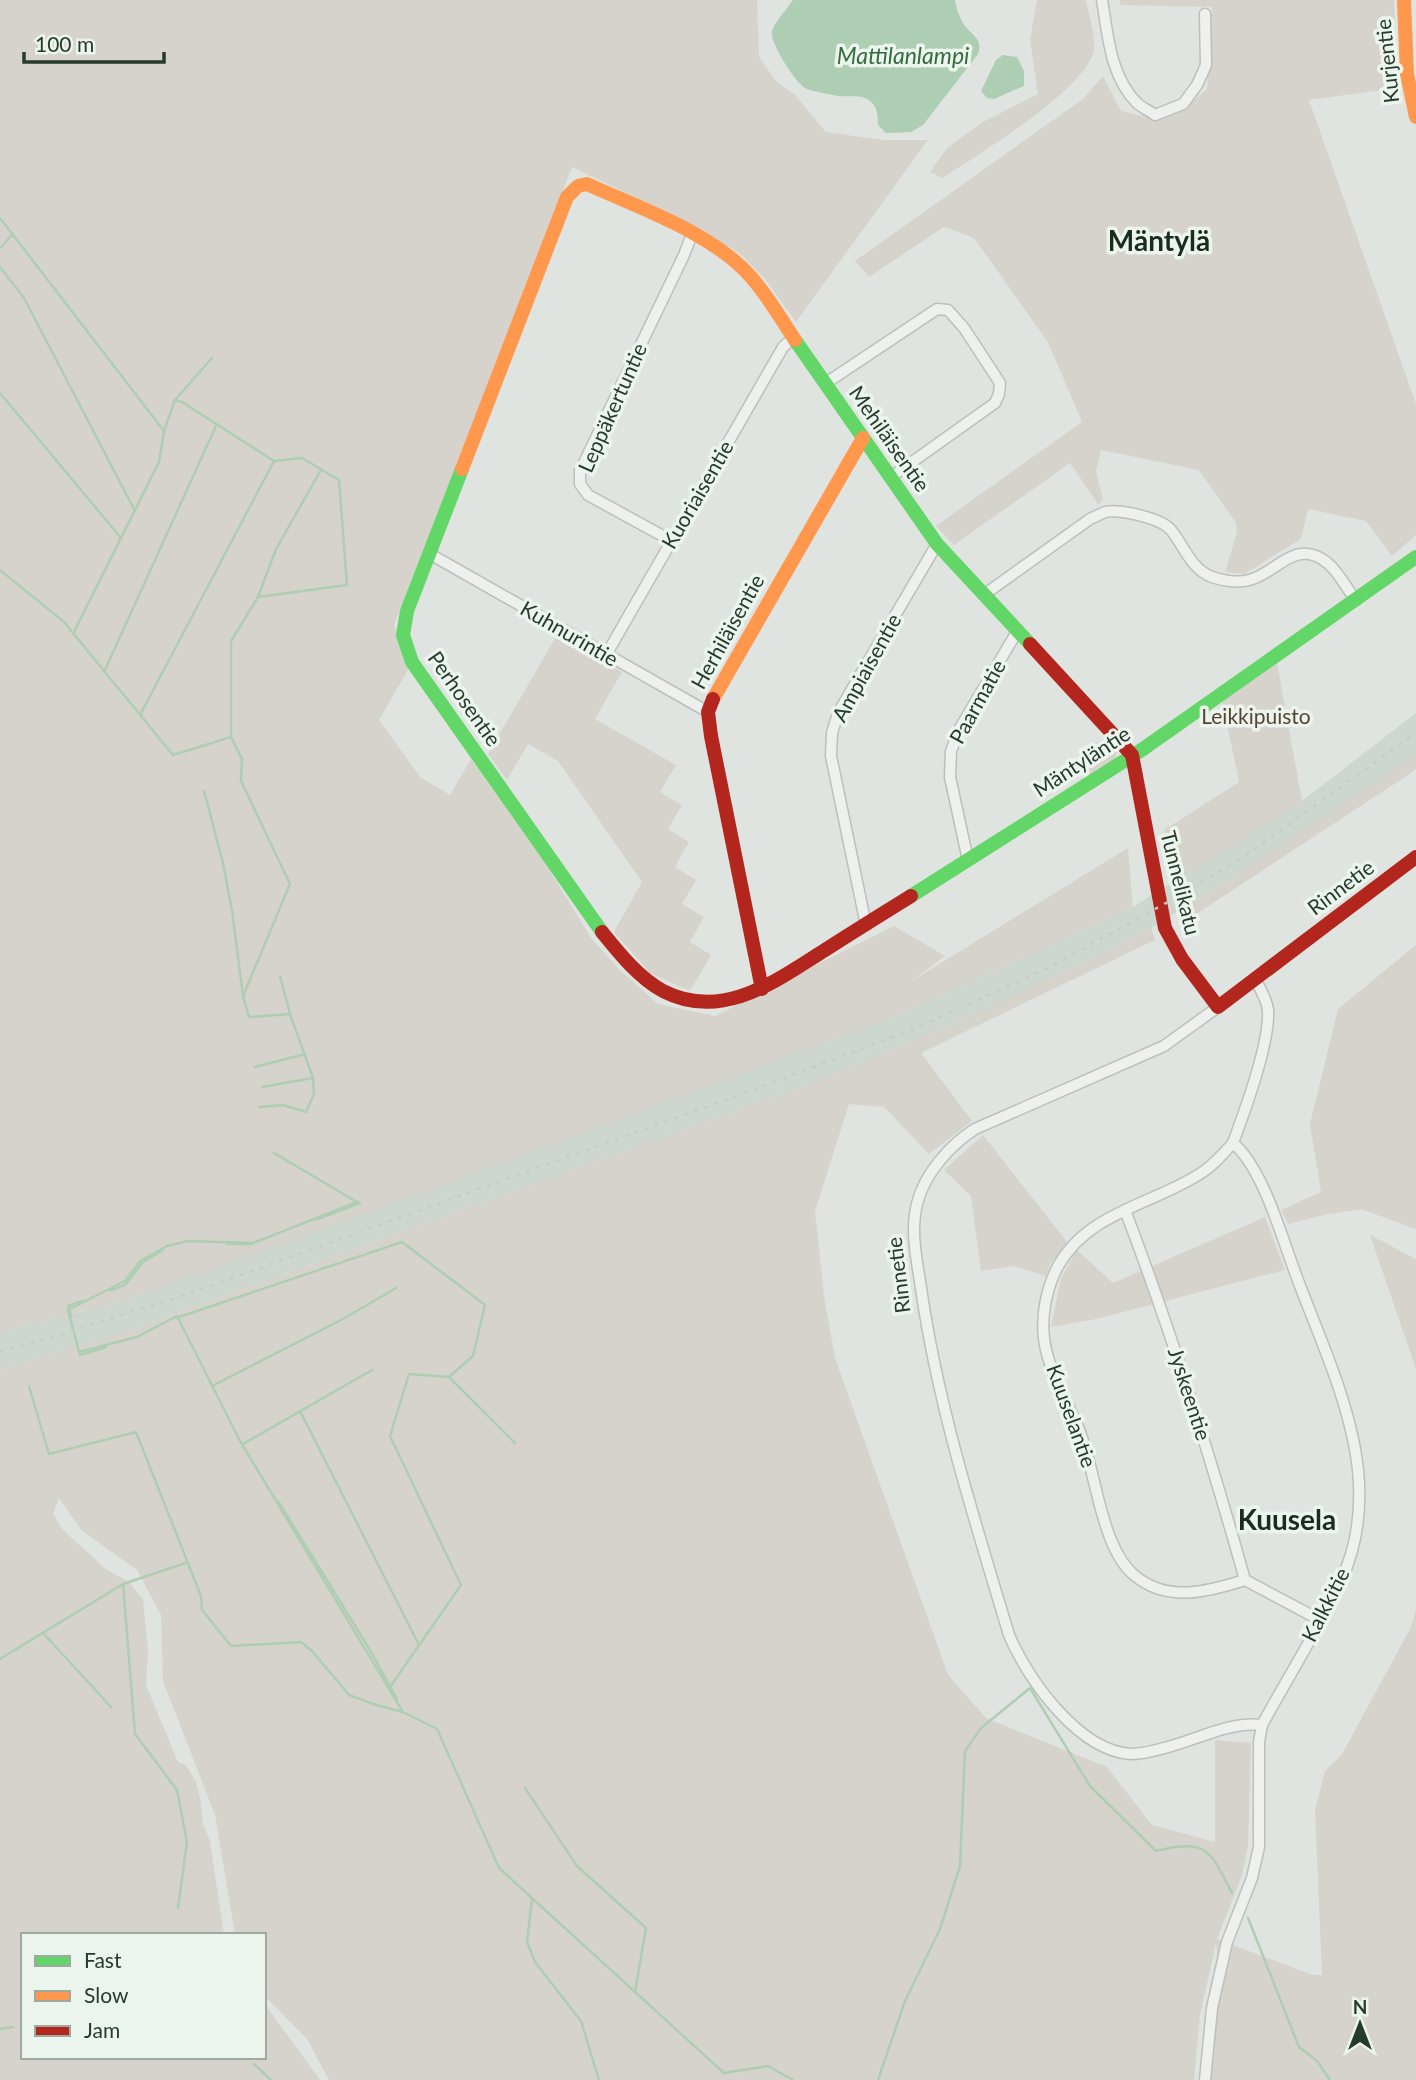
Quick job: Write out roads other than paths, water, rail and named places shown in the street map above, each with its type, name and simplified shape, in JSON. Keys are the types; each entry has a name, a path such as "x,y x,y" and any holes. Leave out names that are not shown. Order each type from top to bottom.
{"street":[{"path":"1102,0 1113,62 1124,85 1137,103 1155,116 1183,104 1197,85 1206,65 1205,14"},
{"name":"Kurjentie","path":"1404,0 1406,75 1416,117"},
{"name":"Mehiläisentie","path":"587,184 719,249 751,277 937,544 1132,755"},
{"name":"Perhosentie","path":"587,184 578,186 567,197 407,611 402,635 412,662 608,937 638,973 663,990 692,1000 723,1001 762,989"},
{"name":"Leppäkertuntie","path":"672,541 588,495 580,484 580,471 692,234"},
{"path":"826,383 937,309 948,310 964,328 1000,383 995,403 891,477"},
{"name":"Kuoriaisentie","path":"606,655 783,347 793,338"},
{"name":"Herhiläisentie","path":"762,989 710,736 708,712 714,697 863,438"},
{"path":"985,594 1090,519 1104,513 1118,512 1157,521 1169,527 1196,568 1212,577 1228,581 1248,581 1293,554 1306,553 1321,558 1332,568 1356,600"},
{"name":"Ampiaisentie","path":"866,925 831,756 832,733 838,713 937,544"},
{"name":"Kuhnurintie","path":"430,554 708,712"},
{"name":"Mäntyläntie","path":"762,989 1132,755 1416,557"},
{"name":"Paarmatie","path":"968,860 950,777 951,751 960,728 1018,630"},
{"name":"Tunnelikatu","path":"1132,755 1165,928 1183,962 1218,1007"},
{"name":"Rinnetie","path":"1262,1725 1247,1723 1157,1750 1131,1754 1106,1748 1086,1737 1035,1684 1009,1635 939,1390 929,1347 914,1231 917,1202 928,1176 962,1138 975,1129 1164,1046 1416,857"},
{"path":"1233,1143 1247,1103 1266,1030 1268,1008 1255,979"},
{"name":"Kuuselantie","path":"1233,1143 1198,1175 1125,1210 1087,1231 1075,1242 1057,1268 1049,1286 1044,1339 1049,1358 1081,1434 1110,1538 1119,1557 1133,1574 1154,1589 1184,1594 1216,1589 1245,1580"},
{"name":"Kalkkitie","path":"1205,2080 1210,2019 1227,1942 1252,1878 1259,1847 1259,1742 1262,1725 1341,1580 1351,1553 1360,1494 1359,1462 1352,1427 1252,1163 1233,1143"},
{"name":"Jyskeentie","path":"1125,1210 1148,1269 1201,1431 1245,1580"},
{"path":"1245,1580 1320,1620"}],"water":[{"name":"Mattilanlampi","path":"793,0 955,0 963,23 978,40 978,54 923,125 911,132 886,133 878,125 876,109 869,100 809,90 791,72 779,53 772,31"},
{"path":"1003,55 1017,57 1024,71 1024,86 994,99 987,98 981,91 996,60"}],"waterway":[{"path":"0,218 164,431"},
{"path":"0,248 13,234"},
{"path":"0,267 24,298 135,511"},
{"path":"73,634 159,462 164,431 175,400 212,358"},
{"path":"0,393 121,538"},
{"path":"175,400 274,461 302,458 339,480 347,585 258,597"},
{"path":"104,672 216,426"},
{"path":"140,715 274,461"},
{"path":"243,996 290,884 241,781 242,759 231,737 231,641 258,597 276,549 321,470"},
{"path":"0,570 64,622 173,755 231,737"},
{"path":"204,791 223,863 243,996 249,1017 290,1014"},
{"path":"259,1107 283,1105 306,1112 314,1094 313,1078 290,1014 280,976"},
{"path":"255,1067 305,1054"},
{"path":"262,1087 313,1078"},
{"path":"274,1153 357,1202 253,1243 188,1241 167,1246 140,1261 125,1281 68,1310 79,1352 137,1337 177,1316 240,1441 403,1712 437,1729 499,1868 724,2073 768,2066 793,2080"},
{"path":"318,1219 360,1203 356,1201"},
{"path":"176,1318 402,1242 485,1305 473,1356 449,1377"},
{"path":"228,1244 252,1244"},
{"path":"111,1290 125,1285 143,1262 163,1250"},
{"path":"212,1386 343,1319 396,1288"},
{"path":"71,1316 68,1306 82,1301"},
{"path":"80,1353 106,1347"},
{"path":"243,1444 372,1370"},
{"path":"390,1687 461,1585 390,1436 409,1374 449,1377 515,1443"},
{"path":"29,1386 49,1454 136,1432 201,1596 202,1610 231,1646 301,1642 312,1651 349,1695 403,1712"},
{"path":"300,1411 419,1645"},
{"path":"278,1501 397,1699"},
{"path":"0,1659 123,1584 186,1563"},
{"path":"123,1584 135,1734 177,1790 187,1842 178,1908"},
{"path":"43,1633 111,1707"},
{"path":"878,2080 905,2001 940,1929 960,1866 965,1751 981,1728 1030,1688 1090,1786 1156,1851 1187,1846 1205,1851 1218,1867 1232,1893"},
{"path":"525,1788 577,1866 646,1928 635,1992"},
{"path":"532,1899 527,1942 535,1962 581,2021 599,2080"},
{"path":"1248,1918 1299,2047 1317,2061 1330,2080"},
{"path":"0,2029 13,2027"},
{"path":"254,2064 271,2080"}],"railway":[{"path":"0,1352 188,1294 914,1029 1052,966 1184,893 1242,858 1416,733"}],"district":[{"name":"Mäntylä","path":"1159,241"},
{"name":"Kuusela","path":"1287,1520"}],"park label":[{"name":"Leikkipuisto","path":"1256,717"}]}
